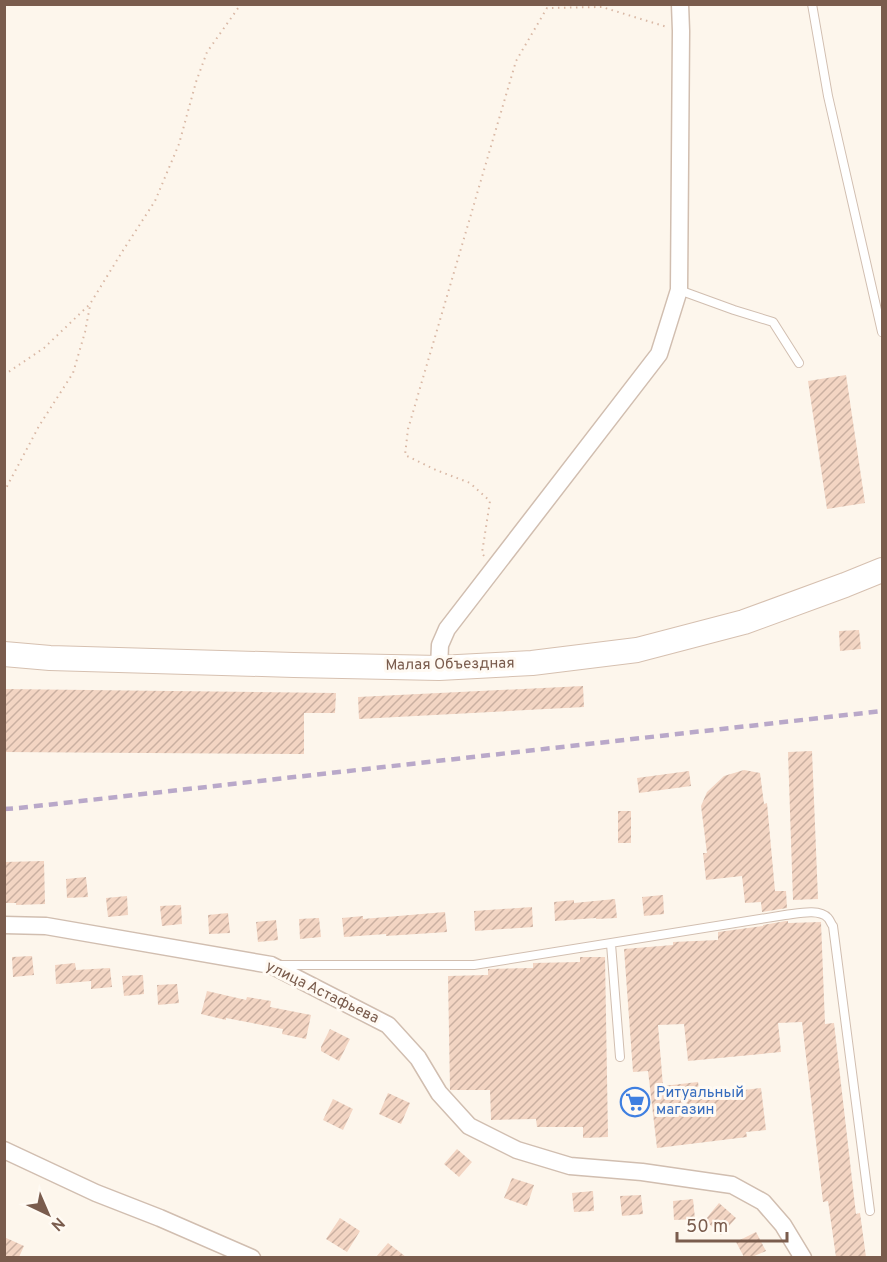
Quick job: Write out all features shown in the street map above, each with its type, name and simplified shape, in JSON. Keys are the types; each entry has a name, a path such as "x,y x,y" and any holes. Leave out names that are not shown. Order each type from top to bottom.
{"main road":[{"name":"Малая Объездная","path":"4,654 85,659 439,668 532,663 637,650 744,622 882,570"}],"street":[{"path":"439,668 440,645 447,629 659,354 679,290 680,4"},
{"name":"улица Астафьева","path":"4,925 46,926 271,965 388,1024 418,1058 439,1093 469,1126 517,1150 570,1166 642,1172 732,1185 763,1202 783,1225 803,1257"},
{"path":"4,1150 96,1193 252,1257"}],"lane":[{"path":"812,4 828,96 882,332"},
{"path":"679,290 773,322 799,363"},
{"path":"271,965 474,965 785,915 817,913 824,915 829,918 832,926 870,1210"},
{"path":"611,944 620,1057"}],"path":[{"path":"4,375 44,348 90,304 155,201 179,144 207,52 241,4"},
{"path":"493,568 482,554 490,501 470,483 405,455 408,429 516,61 547,8 602,8 681,31"},
{"path":"4,492 39,426 73,373 86,332 90,304"}],"building":[{"path":"846,375 865,503 827,509 808,381"},
{"path":"859,630 861,649 840,651 839,631"},
{"path":"583,686 584,707 359,719 358,697"},
{"path":"4,689 336,693 335,713 304,713 304,754 4,752"},
{"path":"812,751 818,899 793,900 788,752"},
{"path":"744,770 760,773 764,804 767,803 775,891 786,891 787,908 762,912 761,902 745,903 742,876 706,880 703,853 707,853 701,806 707,792 724,776"},
{"path":"689,771 691,786 639,793 637,778"},
{"path":"618,811 631,811 631,843 618,843"},
{"path":"44,861 45,904 4,903 4,862"},
{"path":"86,877 88,897 67,898 66,879"},
{"path":"663,895 664,914 644,916 642,897"},
{"path":"127,896 128,915 108,917 106,898"},
{"path":"615,899 617,918 555,921 554,902 574,900 574,903"},
{"path":"181,905 182,924 162,926 160,906"},
{"path":"532,907 533,927 475,931 474,911"},
{"path":"445,912 447,932 344,937 342,918 363,916 363,919"},
{"path":"228,913 230,933 209,934 208,915"},
{"path":"319,918 321,937 300,939 299,919"},
{"path":"276,920 278,940 258,942 256,922"},
{"path":"788,921 788,923 821,922 825,1024 834,1023 856,1214 860,1213 866,1257 836,1257 828,1201 823,1202 802,1022 778,1023 781,1052 688,1061 684,1024 658,1025 663,1086 698,1082 700,1095 761,1088 766,1130 746,1132 747,1137 657,1148 648,1071 633,1072 624,949 673,945 673,942 718,940 718,932"},
{"path":"32,956 34,975 13,977 12,957"},
{"path":"580,957 605,957 608,1137 583,1138 583,1127 537,1127 536,1119 491,1120 490,1090 450,1090 448,976 488,975 488,969 533,968 533,963 580,962"},
{"path":"75,963 76,970 110,968 112,987 91,989 91,981 56,984 55,965"},
{"path":"143,975 144,994 124,996 122,976"},
{"path":"177,984 179,1003 158,1005 157,985"},
{"path":"207,991 246,1000 247,997 271,1001 270,1007 311,1015 306,1039 282,1034 283,1029 201,1014"},
{"path":"330,1029 350,1039 339,1061 321,1051"},
{"path":"388,1093 410,1103 401,1124 379,1114"},
{"path":"333,1099 353,1109 343,1130 323,1120"},
{"path":"457,1149 472,1162 459,1177 444,1164"},
{"path":"512,1178 534,1185 527,1206 504,1198"},
{"path":"593,1191 594,1211 574,1212 572,1193"},
{"path":"641,1195 643,1214 622,1216 620,1196"},
{"path":"693,1199 695,1219 674,1220 673,1201"},
{"path":"719,1203 736,1218 721,1235 705,1220"},
{"path":"340,1218 360,1231 347,1252 326,1239"},
{"path":"756,1232 766,1251 752,1257 744,1257 736,1242"},
{"path":"4,1237 24,1246 19,1257 4,1257"},
{"path":"388,1243 406,1257 376,1257"}],"railway":[{"path":"4,809 882,711"}],"place":[{"name":"Ритуальный магазин","path":"635,1102"}]}
